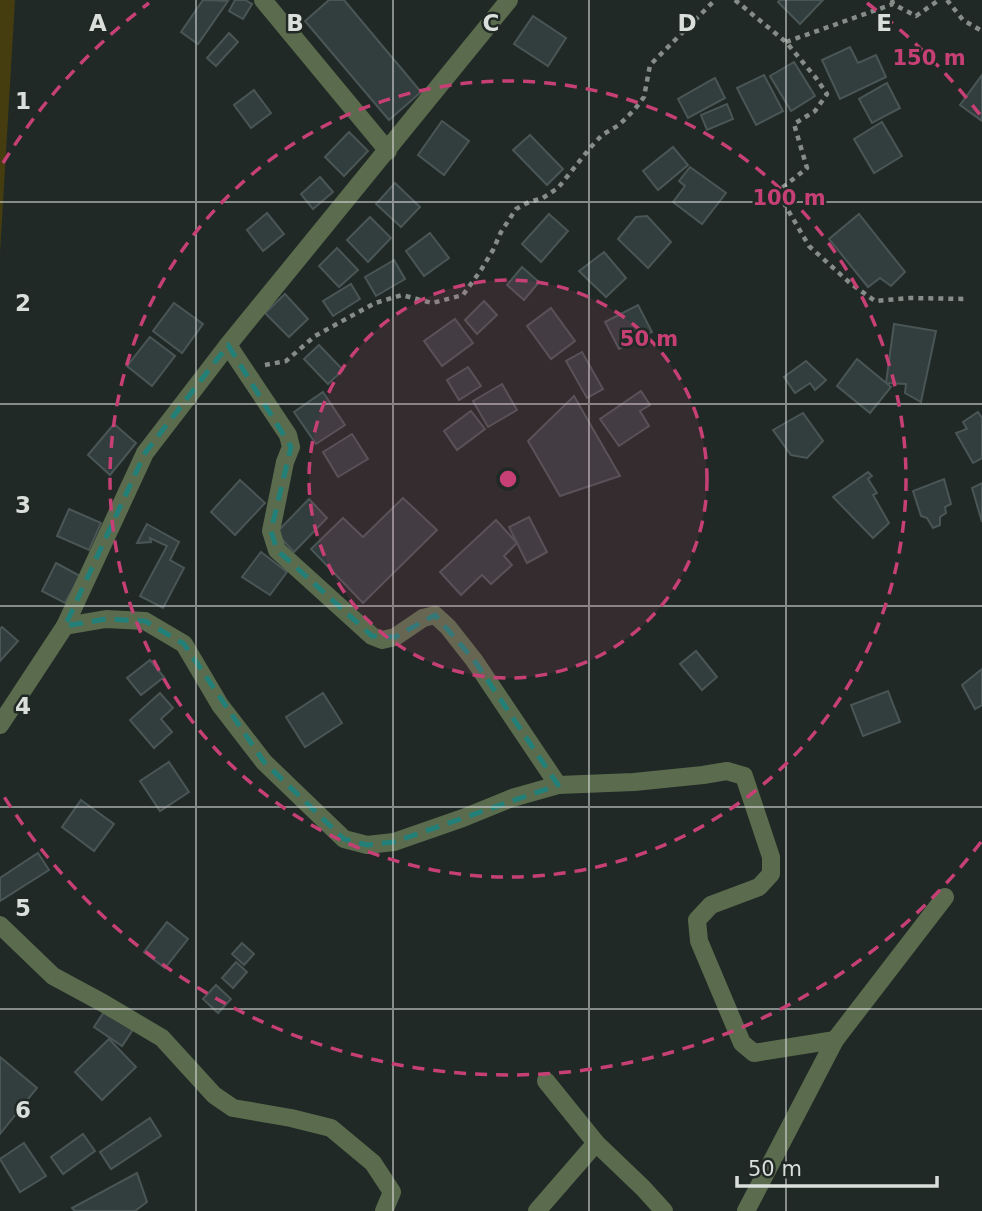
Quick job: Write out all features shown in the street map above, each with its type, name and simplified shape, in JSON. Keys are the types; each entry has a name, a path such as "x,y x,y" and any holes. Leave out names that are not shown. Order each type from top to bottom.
{"street":[{"path":"263,0 388,151"},
{"path":"0,725 65,626 145,453 228,345 509,0"},
{"path":"228,345 288,435 291,447 285,462 271,531 277,550 372,636 382,640 395,637 422,618 435,615 474,660 558,785"},
{"path":"65,626 106,619 145,621 184,645 220,705 264,762 344,839 367,845 394,842 512,798 558,785 634,782 727,771 744,776 771,857 771,874 759,887 711,905 697,920 699,941 742,1043 754,1053 835,1040"},
{"path":"746,1211 835,1040 945,897"},
{"path":"0,925 53,976 162,1038 214,1095 233,1108 331,1128 373,1163 392,1192 384,1211"},
{"path":"546,1081 596,1143 664,1211"},
{"path":"537,1211 596,1143"}],"path":[{"path":"244,368 286,361 315,336 375,303 402,295 432,303 463,295 481,270 516,209 558,188 602,135 620,125 643,96 650,65 715,0"},
{"path":"735,0 786,42 827,94 815,111 794,124 807,168 782,188 785,205 809,246 850,283 875,301 910,298 966,299"},
{"path":"786,42 892,2 916,16 939,0"},
{"path":"947,0 963,20 982,31"}],"highlighted area":[{"path":"228,345 291,447 271,531 277,550 372,636 395,637 435,615 474,660 558,785 394,842 367,845 344,839 264,762 184,644 145,621 106,619 65,626 145,453"}],"shaded area":[{"path":"0,0 15,0 0,253"}],"building":[{"path":"203,0 228,1 198,44 181,32"},
{"path":"235,0 245,0 252,4 243,19 229,11"},
{"path":"329,0 344,0 421,92 389,120 305,21"},
{"path":"823,0 800,24 778,2"},
{"path":"533,16 566,38 548,66 514,44"},
{"path":"229,33 238,42 216,66 207,58"},
{"path":"850,47 858,63 876,55 886,77 840,99 822,60"},
{"path":"794,62 815,96 791,111 770,76"},
{"path":"764,75 783,111 756,125 737,88"},
{"path":"982,75 982,121 960,105"},
{"path":"715,78 725,98 688,118 678,99"},
{"path":"887,83 900,108 872,123 859,99"},
{"path":"254,90 271,113 251,128 234,105"},
{"path":"727,104 733,119 707,130 701,115"},
{"path":"442,121 469,141 444,175 418,155"},
{"path":"882,122 902,156 874,173 854,139"},
{"path":"349,132 368,151 344,176 325,157"},
{"path":"530,135 563,169 547,185 513,150"},
{"path":"673,147 688,165 658,190 643,171"},
{"path":"690,167 726,193 702,224 673,202 685,186 679,181"},
{"path":"320,177 333,192 313,209 301,194"},
{"path":"395,183 420,207 401,227 376,204"},
{"path":"267,213 284,234 263,251 247,230"},
{"path":"549,214 568,231 541,262 522,244"},
{"path":"859,214 905,272 891,286 880,278 868,287 829,239"},
{"path":"647,216 671,242 648,268 618,239 636,217"},
{"path":"370,217 391,238 368,262 347,240"},
{"path":"430,233 449,258 424,276 406,251"},
{"path":"337,248 358,270 339,287 319,266"},
{"path":"604,252 626,278 606,297 579,271"},
{"path":"394,260 405,279 376,296 365,277"},
{"path":"522,267 539,282 524,300 507,285"},
{"path":"351,284 360,299 333,316 323,301"},
{"path":"285,294 308,319 289,337 265,313"},
{"path":"484,301 497,315 477,334 465,320"},
{"path":"174,303 203,324 182,353 153,331"},
{"path":"638,305 652,332 619,349 605,322"},
{"path":"551,308 575,341 551,359 527,326"},
{"path":"455,319 473,343 442,366 424,341"},
{"path":"894,324 936,331 921,402 905,393 906,384 886,383"},
{"path":"150,337 175,356 152,386 127,366"},
{"path":"319,345 343,370 328,384 304,359"},
{"path":"582,352 603,389 587,398 566,361"},
{"path":"857,359 891,387 870,413 837,386"},
{"path":"806,361 826,380 815,390 810,383 795,393 784,377"},
{"path":"468,367 481,386 459,400 447,380"},
{"path":"502,384 517,410 488,427 473,401"},
{"path":"641,391 650,405 640,411 649,426 619,446 600,419"},
{"path":"323,392 345,425 316,444 294,412"},
{"path":"574,396 620,476 560,496 528,441"},
{"path":"471,411 485,429 457,450 444,431"},
{"path":"978,412 982,418 982,458 973,463 956,433 967,429 963,422"},
{"path":"803,413 823,441 807,458 791,455 773,430"},
{"path":"114,424 136,443 110,475 88,455"},
{"path":"352,434 368,459 338,477 323,452"},
{"path":"868,472 872,476 868,479 877,493 873,495 889,523 873,538 833,497"},
{"path":"944,479 951,504 945,507 946,513 940,517 940,525 933,528 927,518 921,516 913,491"},
{"path":"240,480 265,503 235,535 211,512"},
{"path":"982,483 982,522 972,488"},
{"path":"403,498 437,530 363,603 311,549 343,518 363,537"},
{"path":"309,499 327,518 294,552 276,533"},
{"path":"69,509 101,523 89,550 57,536"},
{"path":"529,517 547,552 527,563 509,527"},
{"path":"496,520 517,543 504,556 512,565 491,584 482,575 461,595 440,572"},
{"path":"147,524 179,542 170,560 184,568 163,608 140,596 167,546 150,538 151,542 137,543"},
{"path":"261,552 287,572 270,595 242,577"},
{"path":"56,563 80,576 65,603 42,591"},
{"path":"2,627 18,641 0,661 0,629"},
{"path":"696,651 717,677 702,690 680,664"},
{"path":"150,660 164,677 141,695 127,678"},
{"path":"982,669 982,705 975,709 962,685"},
{"path":"888,691 900,722 863,736 851,705"},
{"path":"160,693 173,708 161,719 172,732 154,748 130,720"},
{"path":"323,693 342,723 305,747 286,717"},
{"path":"169,762 189,792 160,811 140,781"},
{"path":"81,800 114,824 94,851 62,827"},
{"path":"38,853 49,870 0,901 0,878"},
{"path":"167,922 188,939 165,968 144,952"},
{"path":"242,943 254,954 244,965 232,954"},
{"path":"236,962 247,972 233,988 222,978"},
{"path":"216,985 231,999 218,1013 203,999"},
{"path":"108,1006 136,1025 122,1046 94,1027"},
{"path":"109,1039 136,1067 102,1100 75,1072"},
{"path":"0,1057 37,1088 0,1134"},
{"path":"150,1118 161,1136 111,1169 100,1152"},
{"path":"83,1134 95,1151 63,1174 51,1157"},
{"path":"24,1143 46,1176 20,1192 0,1159"},
{"path":"137,1173 147,1202 135,1211 75,1211 72,1208"}]}
